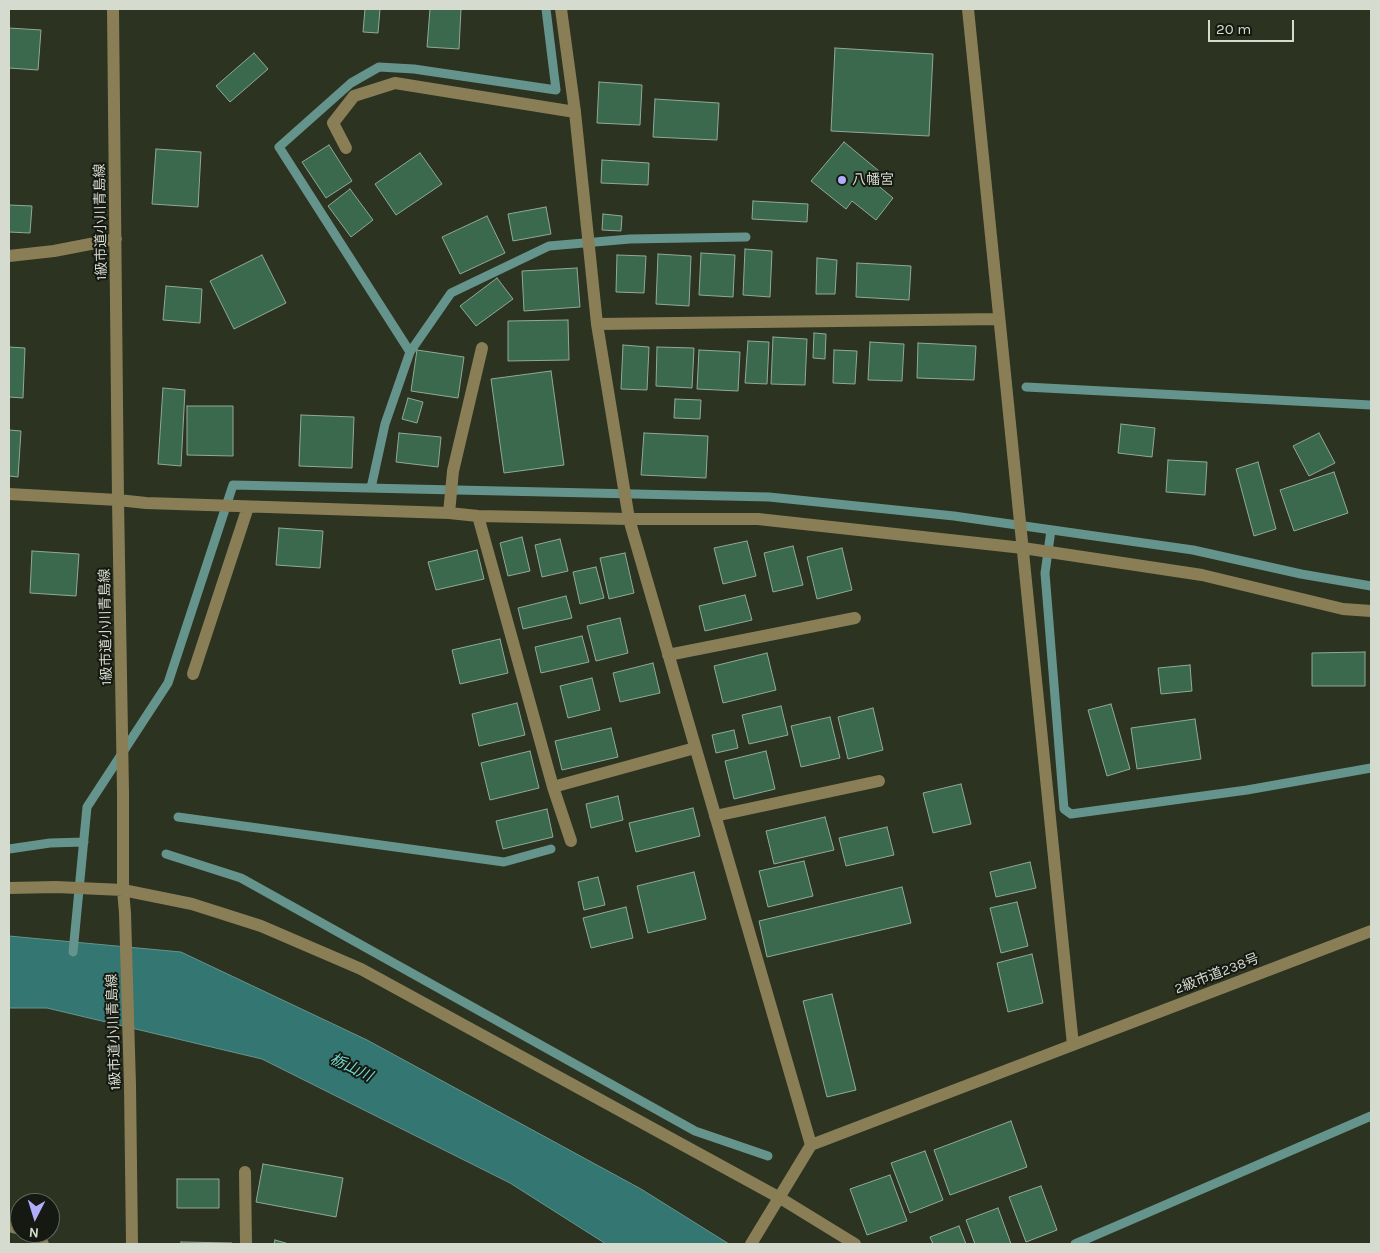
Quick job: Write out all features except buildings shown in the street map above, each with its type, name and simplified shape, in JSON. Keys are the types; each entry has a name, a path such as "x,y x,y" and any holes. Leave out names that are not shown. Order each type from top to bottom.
{"street":[{"name":"1級市道小川青島線","path":"113,9 123,890 130,1085 132,1244"},
{"path":"561,9 597,324 629,519 811,1145 751,1244"},
{"path":"968,9 1073,1045"},
{"path":"346,148 333,123 354,96 395,83 574,112"},
{"path":"9,256 54,251 116,239"},
{"path":"597,324 999,319"},
{"path":"449,513 453,471 482,348"},
{"path":"9,494 146,503 449,513 478,516 758,519 1023,548 1202,575 1344,609 1371,611"},
{"path":"193,674 248,507"},
{"path":"478,516 553,787 571,841"},
{"path":"668,655 856,618"},
{"path":"553,787 696,748"},
{"path":"716,816 879,781"},
{"path":"9,888 56,887 123,890 192,904 261,926 361,969 776,1203 856,1244"},
{"name":"2級市道238号","path":"811,1145 1371,931"},
{"path":"245,1172 246,1244"}],"water":[{"name":"栃山川","path":"9,936 181,952 367,1040 641,1189 729,1244 606,1244 510,1183 262,1059 47,1008 9,1008"}],"waterway":[{"path":"410,352 279,147 351,83 379,67 414,69 556,90 546,9"},
{"path":"371,488 385,424 410,352 451,293 549,246 630,239 746,237"},
{"path":"1026,387 1371,405"},
{"path":"73,952 87,807 168,683 233,485 769,497 954,516 1193,550 1301,574 1371,586"},
{"path":"1051,530 1045,573 1064,809 1071,814 1247,790 1371,768"},
{"path":"178,817 504,862 551,849"},
{"path":"9,849 50,843 84,842"},
{"path":"166,854 241,878 695,1131 768,1156"},
{"path":"1075,1244 1371,1116"}],"place":[{"name":"八幡宮","path":"842,180"}]}
